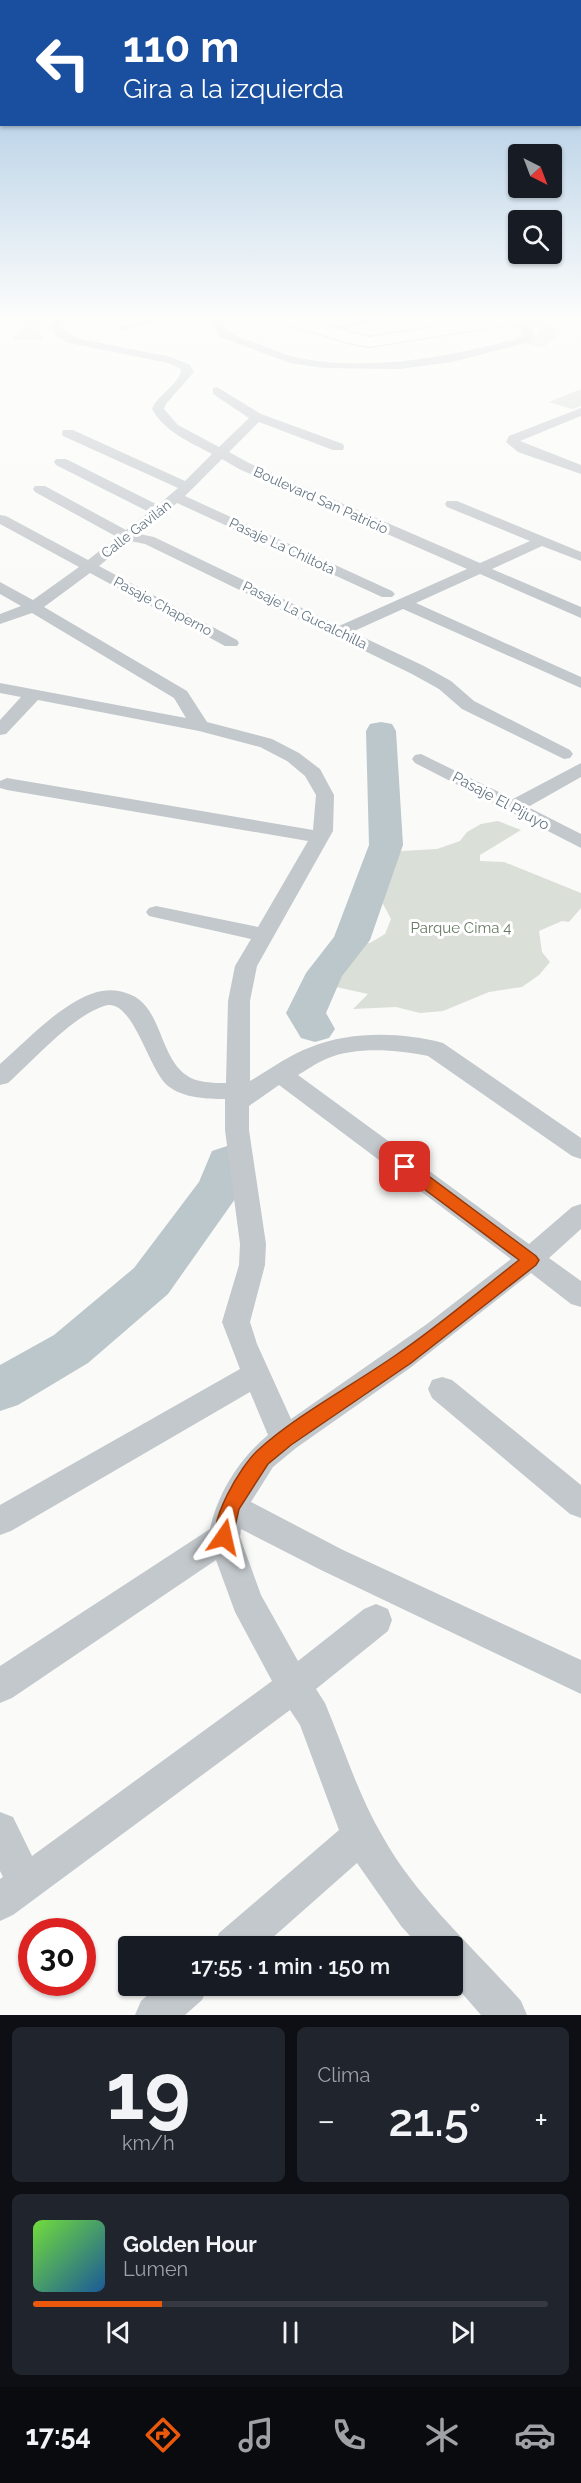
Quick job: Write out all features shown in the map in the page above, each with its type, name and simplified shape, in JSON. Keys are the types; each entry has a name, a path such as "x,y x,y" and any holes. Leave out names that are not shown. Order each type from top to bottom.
{"street":[{"name":"Boulevard San Patricio","path":"160,412 174,428 220,454 478,570 581,613"},
{"path":"249,412 338,447"},
{"path":"581,412 514,439 512,442 515,446 581,470"},
{"name":"Calle Gavilán","path":"0,620 33,607 55,594 159,512 257,417"},
{"name":"Pasaje La Chiltota","path":"68,433 387,594"},
{"path":"566,464 581,458"},
{"path":"61,462 159,512"},
{"name":"Pasaje La Gucalchilla","path":"40,489 127,536 149,540 340,631 445,685 468,705 564,754"},
{"path":"452,504 581,557"},
{"name":"Pasaje Chaperno","path":"1,519 231,643"},
{"path":"340,631 542,541"},
{"path":"0,587 181,695 200,726"},
{"path":"403,603 581,683"},
{"path":"0,688 200,726 266,743 293,757 313,773 325,795 323,831 246,966 239,1001 237,1130 253,1244 252,1265 236,1322 243,1344 285,1439"},
{"path":"0,730 33,694"},
{"name":"Pasaje El Pijuyo","path":"421,759 581,842"},
{"path":"513,807 581,769"},
{"path":"7,784 320,837"},
{"path":"156,912 264,935"},
{"path":"0,1077 79,1009 99,998 116,998 126,1000 135,1007 164,1067 175,1080 190,1086 238,1097 318,1053 352,1044 406,1044 435,1049 581,1150"},
{"path":"280,1074 581,1296"},
{"path":"0,1686 227,1522 262,1458 285,1439 405,1358 531,1260 581,1214"},
{"path":"0,1521 256,1374"},
{"path":"442,1389 581,1504"},
{"path":"227,1522 353,1570 581,1677"},
{"path":"227,1522 247,1601 272,1650 313,1715 352,1817 371,1853 414,1913 436,1936"},
{"path":"0,1830 13,1893 295,1685 376,1620"},
{"path":"246,1936 362,1835"},
{"path":"463,1965 507,2015"},
{"path":"154,2015 176,1996"}],"green space":[{"name":"Parque Cima 4","path":"498,821 521,830 480,855 480,861 504,862 581,893 581,908 569,922 562,921 539,931 542,952 550,962 539,975 522,987 489,992 443,1011 420,1013 396,1007 353,1009 368,994 318,983 333,962 344,965 351,940 370,943 385,934 391,919 382,902 386,877 401,851 437,849 460,841 467,832 481,824"}],"waterway":[{"path":"315,1029 306,1013 325,973 351,940 386,845 381,731"},
{"path":"0,1390 71,1349 151,1281 219,1187 227,1162"}],"route":[{"path":"224,1537 230,1507 262,1458 285,1439 405,1358 531,1260 405,1167"}]}
